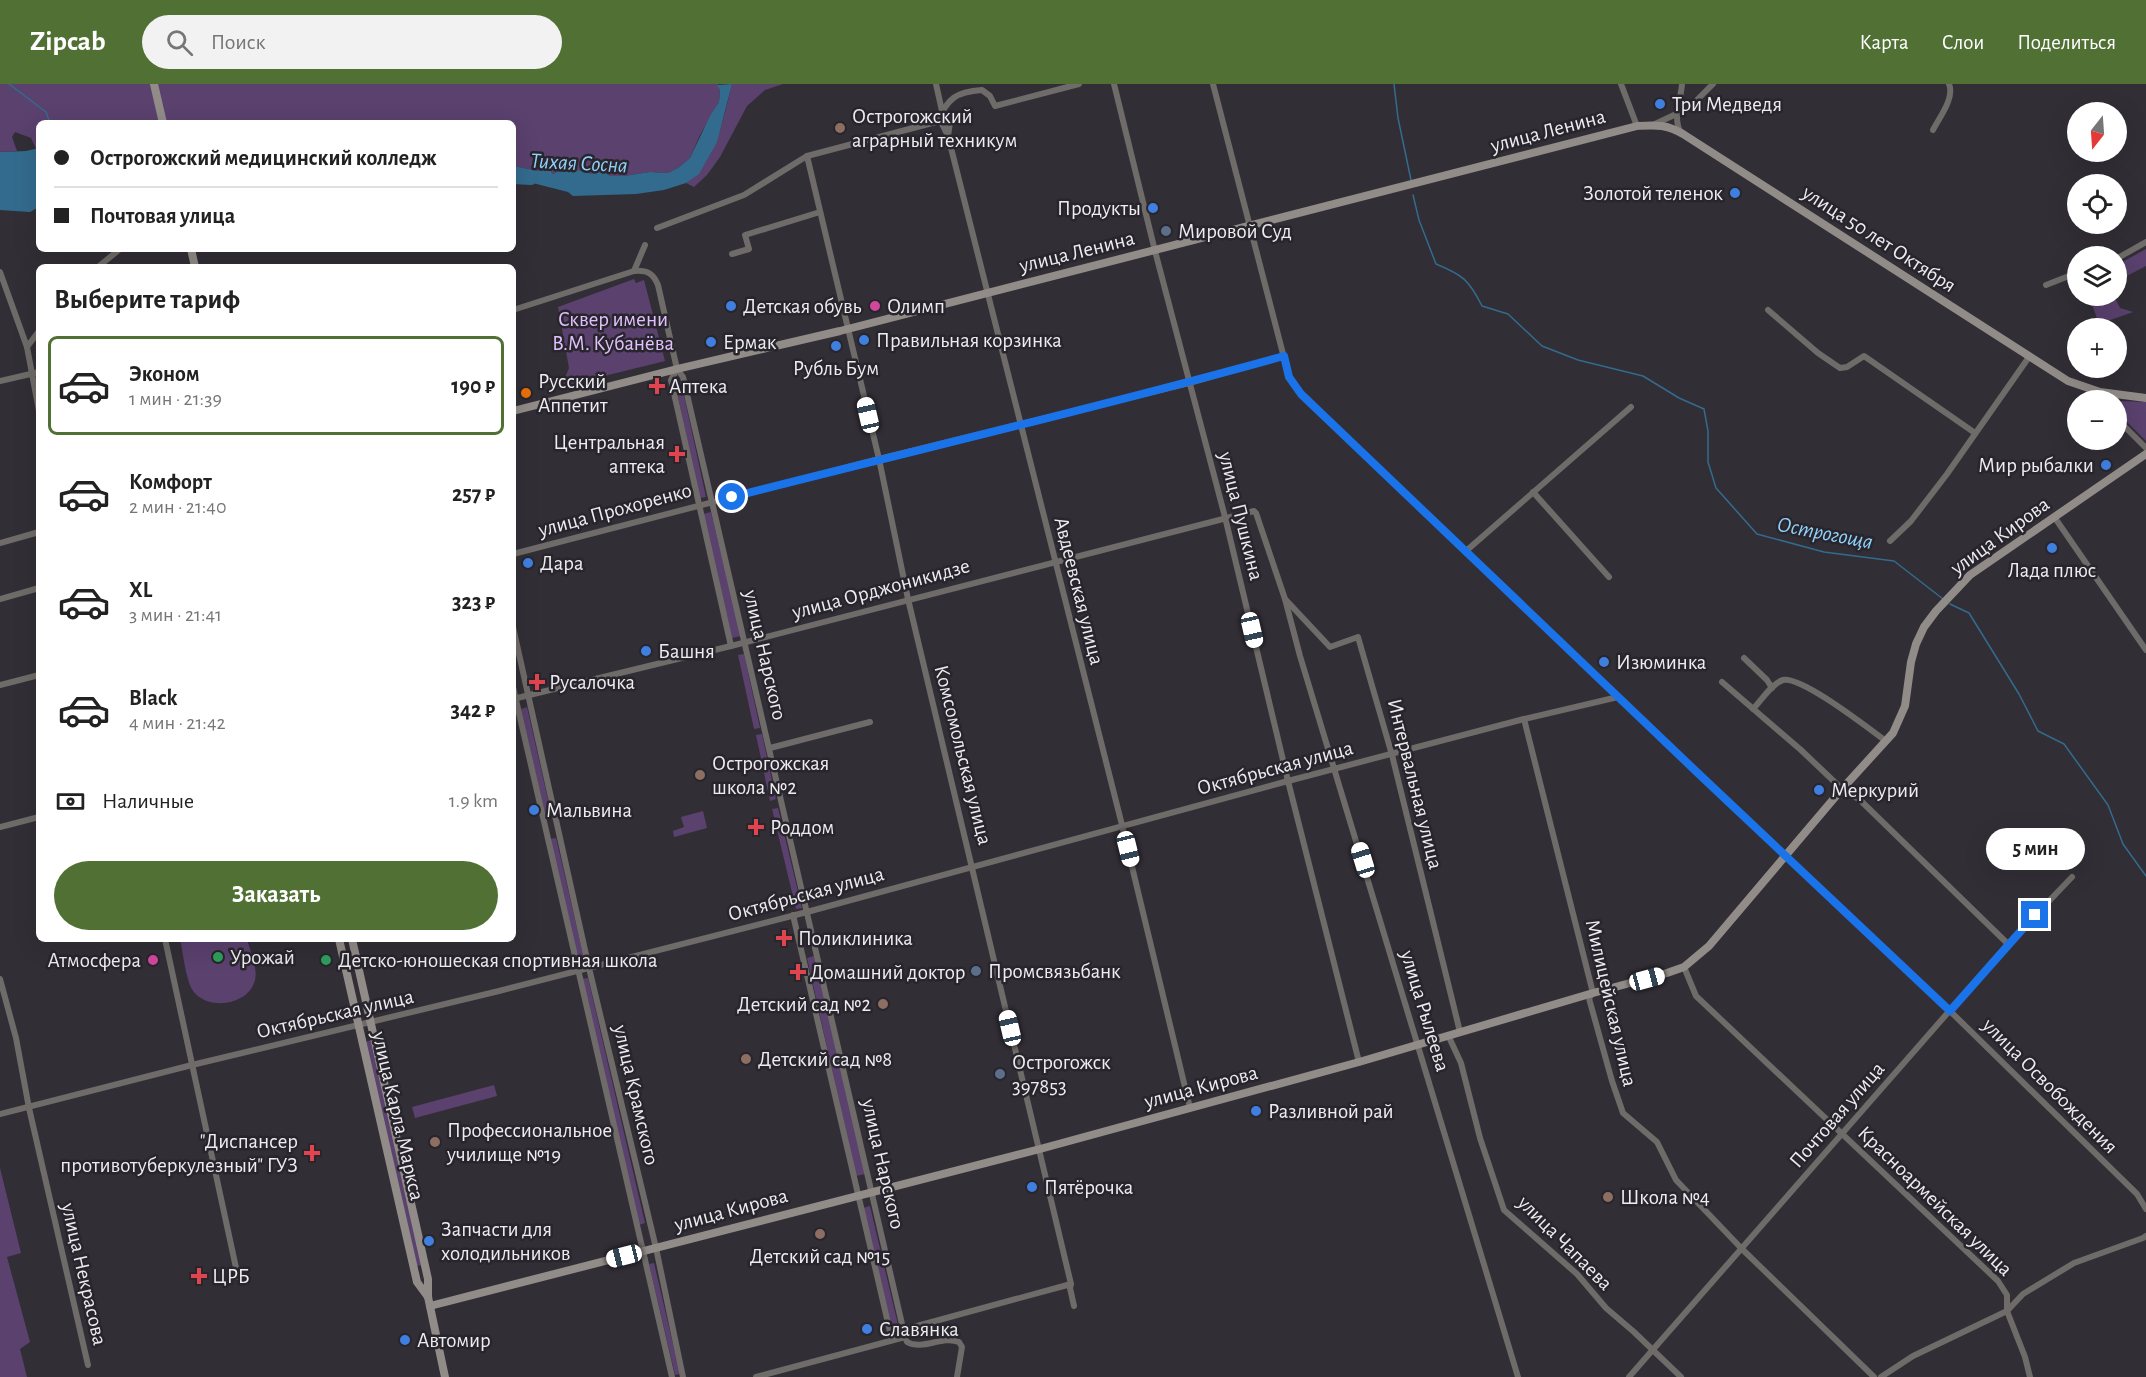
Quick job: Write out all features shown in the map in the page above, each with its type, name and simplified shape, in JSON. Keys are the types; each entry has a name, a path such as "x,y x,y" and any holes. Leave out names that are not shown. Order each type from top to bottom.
{"main road":[{"path":"154,84 162,120"},
{"name":"улица Ленина","path":"516,410 848,329 1637,126 1650,125"},
{"name":"улица 50 лет Октября","path":"1650,125 1669,126 1681,133 2068,381 2088,389 2119,396 2146,398"},
{"name":"улица Кирова","path":"429,1301 656,1248 1040,1149 1359,1062 1684,967 1709,946 1898,725 1905,706 1916,644 1924,627 1936,611 1956,589 1986,564 2146,454"},
{"name":"улица Карла Маркса","path":"340,942 417,1282 429,1301"},
{"name":"улица Карла Маркса","path":"353,942 428,1279 429,1301 445,1377"}],"street":[{"name":"Авдеевская улица","path":"936,84 942,111 942,124 948,136 988,293 1019,424 1122,825 1190,1108"},
{"path":"657,228 744,195 807,156 936,122 951,98 966,92 986,91 995,106 1079,84"},
{"name":"улица Пушкина","path":"1114,84 1225,517 1288,781 1359,1062"},
{"name":"улица Освобождения","path":"1213,84 1289,377 1301,394 1950,1011 2137,1194 2146,1209"},
{"path":"1621,84 1637,126"},
{"path":"1681,133 1678,128 1677,115 1682,84"},
{"path":"1650,125 1677,115 1699,100 1713,84"},
{"path":"1933,130 1949,99 1952,90 1949,84"},
{"path":"1669,126 1677,115"},
{"name":"Комсомольская улица","path":"807,156 879,459 908,599 1040,1149 1074,1306"},
{"path":"732,254 748,249 745,235 820,212"},
{"path":"2127,253 2146,242"},
{"path":"516,309 634,271 645,245"},
{"path":"102,264 116,252"},
{"name":"улица Нарского","path":"634,271 642,270 650,273 658,285 677,369 683,377 905,1337"},
{"path":"0,272 27,347 36,397"},
{"path":"2046,285 2067,277"},
{"path":"1768,310 1818,353 1840,368 1848,367 1864,356 1975,433"},
{"path":"27,347 36,335"},
{"name":"улица Прохоренко","path":"516,553 879,459 1189,383 1284,356"},
{"path":"1890,541 1911,521 2029,357"},
{"name":"улица Нарского","path":"677,369 670,380 731,646"},
{"path":"0,381 36,373"},
{"path":"1466,551 1631,407"},
{"path":"2127,429 2146,448"},
{"path":"1533,492 1609,577"},
{"name":"улица Орджоникидзе","path":"516,699 731,646 1225,517 1250,511 1256,513"},
{"name":"Интервальная улица","path":"1256,513 1285,599 1300,656"},
{"path":"2055,518 2146,650"},
{"path":"0,543 36,533"},
{"path":"0,599 36,589"},
{"name":"Интервальная улица","path":"1285,599 1330,646 1358,637 1392,755 1460,1032"},
{"name":"улица Крамского","path":"516,641 589,968 656,1248 683,1377"},
{"name":"улица Рылеева","path":"1300,656 1518,1377"},
{"path":"1744,658 1767,680 1772,688"},
{"path":"0,685 36,676"},
{"path":"1753,709 1772,688 1782,680 1786,680 1807,687 1836,704 1886,741"},
{"path":"1722,682 1801,750 1842,789 1860,800 2008,944"},
{"name":"Октябрьская улица","path":"0,1114 192,1065 359,1026 807,912 1122,825 1524,719 1618,697"},
{"name":"улица Крамского","path":"516,707 672,1377"},
{"name":"Милицейская улица","path":"1524,719 1593,993 1589,998 1590,1002 1623,1113 1657,1142 1676,1180 1742,1249 1874,1377"},
{"path":"770,748 870,722"},
{"path":"0,827 36,818"},
{"path":"545,824 556,821"},
{"name":"Почтовая улица","path":"1629,1377 2008,944 2072,877"},
{"name":"улица Нарского","path":"793,915 892,1340"},
{"path":"166,942 238,1277"},
{"name":"Красноармейская улица","path":"1684,967 1696,996 1998,1281 2007,1295 2007,1311 2025,1357 2030,1377"},
{"name":"улица Некрасова","path":"0,979 16,1038 29,1107 87,1365"},
{"name":"улица Чапаева","path":"1448,1035 1461,1064 1480,1138 1504,1210 1577,1274 1606,1308 1682,1377"},
{"path":"1881,1377 1913,1356 2007,1311 2023,1294 2074,1263 2146,1236"},
{"path":"905,1337 909,1328 1071,1284"},
{"path":"756,1377 905,1337"},
{"path":"905,1337 907,1342 918,1345 951,1339 959,1342 962,1347 957,1377"}],"green space":[{"path":"0,84 718,84 720,90 719,102 690,158 668,173 650,172 610,176 600,169 592,174 562,170 553,174 549,169 539,171 516,167 516,120 36,120 36,149 31,138 15,132 12,137 17,151 0,152"},
{"path":"732,84 783,84 765,90 747,106 720,157 707,175 694,187 686,183 705,163 711,151 717,138"},
{"path":"2146,249 2146,266 2127,276 2127,259"},
{"name":"Сквер имени В.М. Кубанёва","path":"634,279 636,283 644,280 665,361 564,386 569,368 558,307"},
{"path":"2093,306 2119,306 2133,312 2116,318 2097,318"},
{"path":"681,382 706,497 700,498 675,383"},
{"path":"2127,401 2146,402 2146,441 2127,422"},
{"path":"711,512 741,636 732,638 703,514"},
{"path":"744,654 760,728 754,729 738,655"},
{"path":"527,707 551,813 545,814 521,709"},
{"path":"762,734 776,799 770,801 756,735"},
{"path":"778,808 802,908 796,909 772,809"},
{"path":"703,811 707,828 674,837 673,831 684,827 681,817"},
{"path":"556,838 584,958 578,959 550,839"},
{"name":"Урожай","path":"181,942 248,942 255,970 255,980 245,995 237,1000 209,1002 191,988"},
{"path":"814,956 865,1174 856,1176 807,958"},
{"path":"588,978 645,1223 639,1225 582,979"},
{"path":"372,1040 422,1265 417,1266 365,1042"},
{"path":"494,1085 497,1096 415,1118 412,1107"},
{"path":"0,1168 21,1253 7,1257 30,1342 20,1349 27,1377 0,1377"},
{"path":"870,1206 899,1329 893,1331 863,1208"},
{"path":"654,1263 680,1374 675,1375 649,1264"}],"water":[{"path":"732,84 717,142 699,174 686,183 664,190 636,194 573,196 568,192 516,179 516,167 539,171 549,169 553,174 562,170 572,170 592,174 600,169 610,176 650,172 668,173 690,158 719,102 720,90 717,85"},
{"path":"36,149 36,209 30,212 0,210 0,152"}],"waterway":[{"path":"9,84 46,112 49,120"},
{"name":"Острогоща","path":"1394,84 1398,118 1411,180"},
{"name":"Тихая Сосна","path":"516,179 531,180"},
{"name":"Острогоща","path":"1413,195 1419,220 1436,264 1464,279 1482,306 1508,314 1542,346 1578,360 1643,376 1679,398 1704,409 1708,431 1708,462 1716,488 1757,534 1824,552 1894,561 1943,599"},
{"name":"Острогоща","path":"1950,604 1969,613 2019,694 2038,731 2064,744 2108,805 2123,844 2146,876"}],"place":[{"name":"Три Медведя","path":"1660,104"},
{"name":"Острогожский аграрный техникум","path":"840,128"},
{"name":"Золотой теленок","path":"1735,193"},
{"name":"Продукты","path":"1153,208"},
{"name":"Мировой Суд","path":"1166,231"},
{"name":"Детская обувь","path":"731,306"},
{"name":"Олимп","path":"875,306"},
{"name":"Правильная корзинка","path":"864,340"},
{"name":"Ермак","path":"711,342"},
{"name":"Рубль Бум","path":"836,346"},
{"name":"Аптека","path":"657,386"},
{"name":"Русский Аппетит","path":"526,393"},
{"name":"Центральная аптека","path":"677,454"},
{"name":"Мир рыбалки","path":"2106,465"},
{"name":"Лада плюс","path":"2052,548"},
{"name":"Дара","path":"528,563"},
{"name":"Башня","path":"646,651"},
{"name":"Изюминка","path":"1604,662"},
{"name":"Русалочка","path":"537,682"},
{"name":"Острогожская школа №2","path":"700,775"},
{"name":"Меркурий","path":"1819,790"},
{"name":"Мальвина","path":"534,810"},
{"name":"Роддом","path":"756,827"},
{"name":"Поликлиника","path":"784,938"},
{"name":"Урожай","path":"218,957"},
{"name":"Атмосфера","path":"153,960"},
{"name":"Детско-юношеская спортивная школа","path":"326,960"},
{"name":"Промсвязьбанк","path":"976,971"},
{"name":"Домашний доктор","path":"798,972"},
{"name":"Детский сад №2","path":"883,1004"},
{"name":"Детский сад №8","path":"746,1059"},
{"name":"Острогожск 397853","path":"1000,1074"},
{"name":"Разливной рай","path":"1256,1111"},
{"name":"Профессиональное училище №19","path":"435,1142"},
{"name":"\"Диспансер противотуберкулезный\" ГУЗ","path":"312,1153"},
{"name":"Пятёрочка","path":"1032,1187"},
{"name":"Школа №4","path":"1608,1197"},
{"name":"Детский сад №15","path":"820,1234"},
{"name":"Запчасти для холодильников","path":"429,1241"},
{"name":"ЦРБ","path":"199,1276"},
{"name":"Славянка","path":"867,1329"},
{"name":"Автомир","path":"405,1340"}],"route":[{"path":"732,497 1189,383 1284,356 1289,377 1301,394 1950,1011 2035,915"}]}
